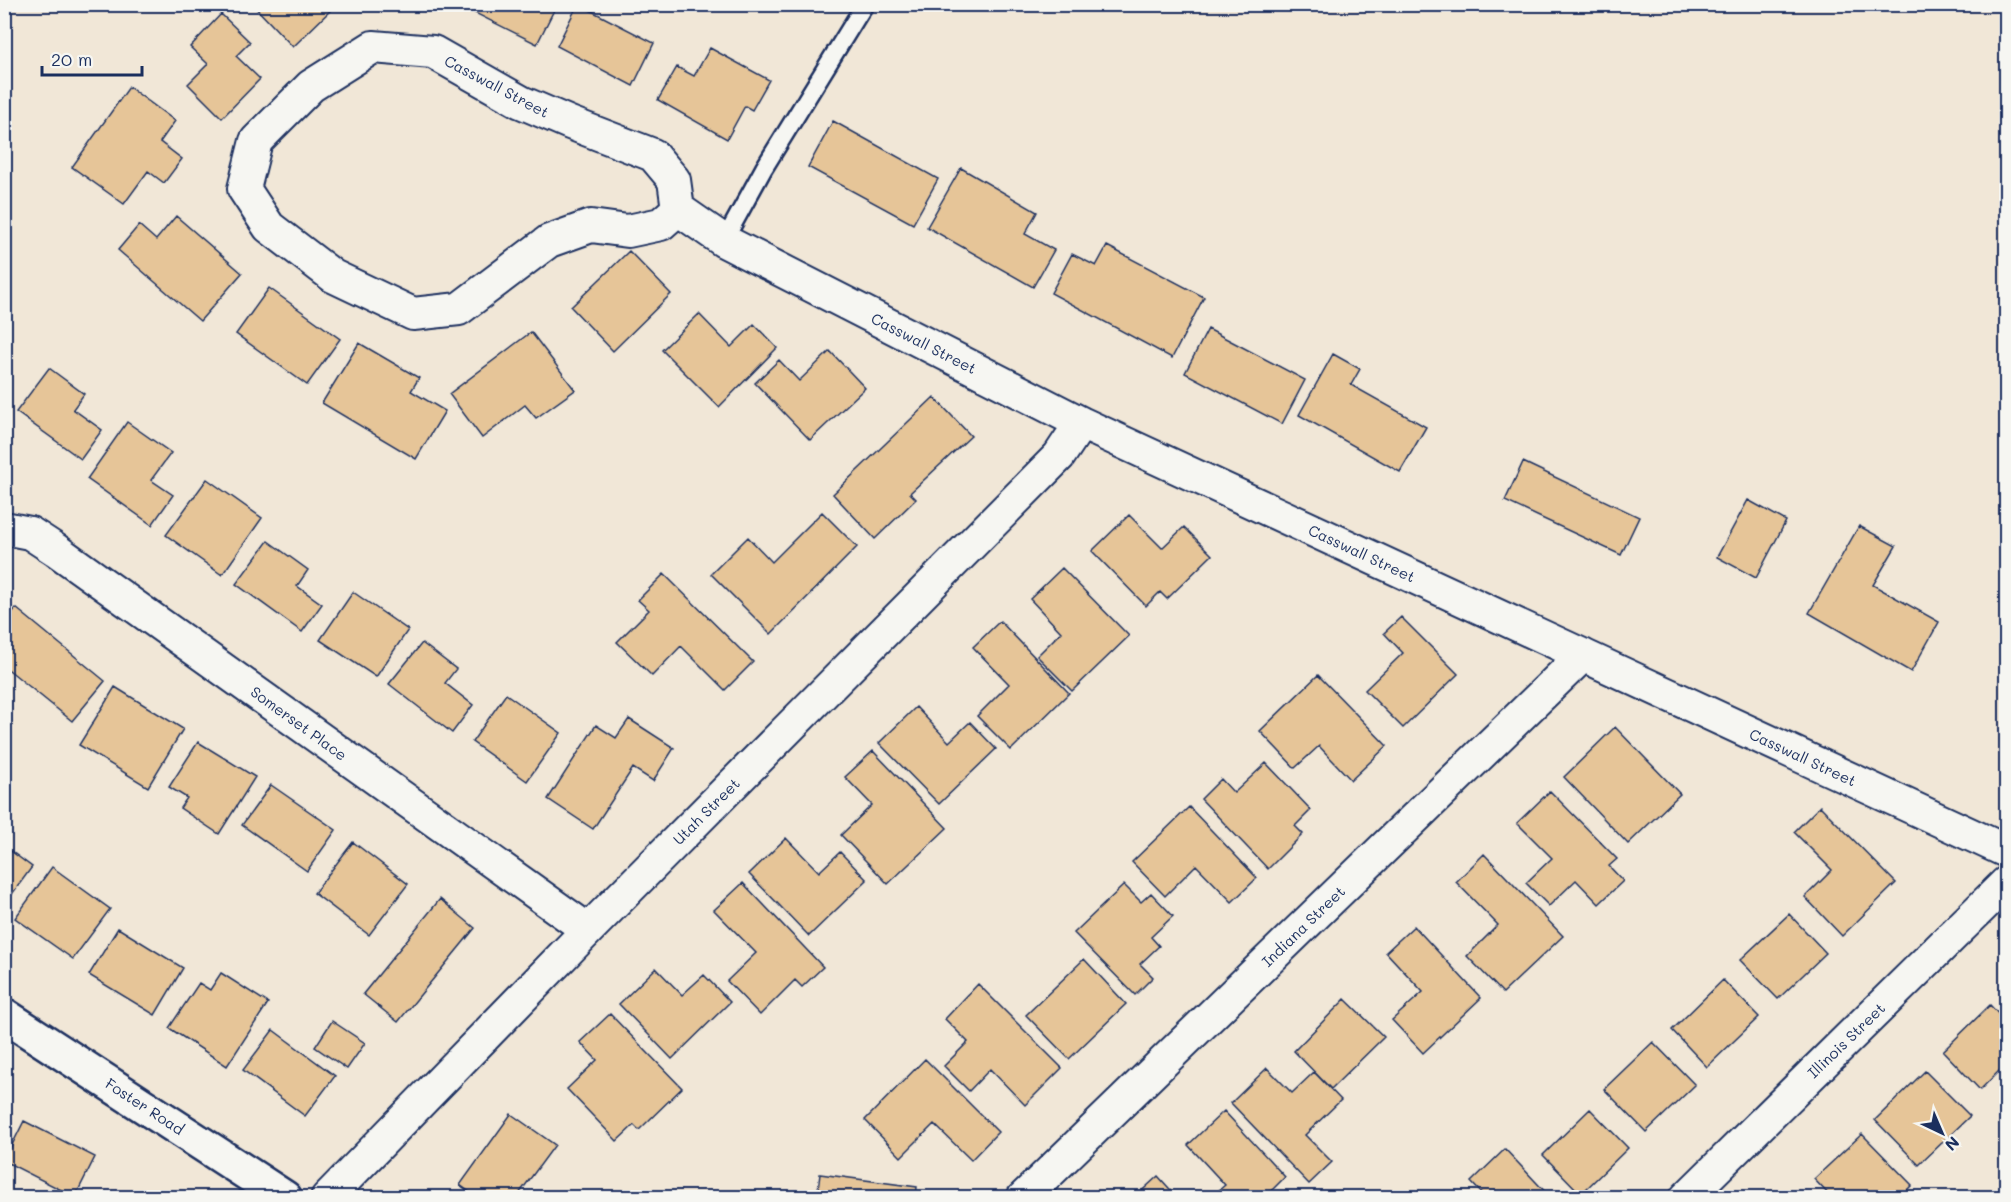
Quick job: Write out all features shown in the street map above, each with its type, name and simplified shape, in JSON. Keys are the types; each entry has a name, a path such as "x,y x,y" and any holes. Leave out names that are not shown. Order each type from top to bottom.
{"street":[{"name":"Casswall Street","path":"678,209 661,224 628,231 591,226 549,241 459,309 413,314 333,276 269,227 244,189 256,141 311,86 374,47 433,52 521,102 653,155 674,180 678,209 724,241 1081,423 2007,851"},
{"name":"Utah Street","path":"327,1197 588,930 1059,456 1081,423"},
{"name":"Somerset Place","path":"4,528 30,533 56,549 588,930"},
{"name":"Indiana Street","path":"1023,1197 1583,655"},
{"name":"Illinois Street","path":"1686,1197 2007,883"},
{"name":"Foster Road","path":"9,1025 285,1197"}],"lane":[{"path":"724,241 764,168 865,4"}],"building":[{"path":"252,4 337,4 293,47"},
{"path":"474,4 557,4 537,44 471,11"},
{"path":"578,4 654,43 633,86 557,46"},
{"path":"221,14 250,42 236,56 260,79 222,118 188,84 208,64 190,47"},
{"path":"710,48 769,80 752,110 745,106 727,139 658,100 677,67 694,76"},
{"path":"129,87 175,121 160,142 182,159 164,183 148,171 124,204 72,167"},
{"path":"833,121 938,179 913,224 808,167"},
{"path":"961,168 1037,212 1025,234 1054,250 1033,287 927,227"},
{"path":"176,216 242,273 200,321 118,250 139,225 156,240"},
{"path":"1107,246 1204,297 1172,358 1051,293 1072,254 1096,266"},
{"path":"629,251 671,294 613,351 571,307"},
{"path":"269,288 340,339 307,385 236,334"},
{"path":"699,314 731,347 754,324 777,348 719,407 662,350"},
{"path":"1208,329 1305,380 1282,424 1185,373"},
{"path":"531,332 575,390 536,418 525,405 482,438 449,394"},
{"path":"359,343 419,378 411,391 445,411 416,459 322,403"},
{"path":"830,351 865,388 810,440 755,383 779,360 799,381"},
{"path":"1333,354 1360,369 1351,385 1426,427 1400,472 1299,415"},
{"path":"49,368 84,394 73,409 102,430 81,459 16,412"},
{"path":"934,397 971,436 910,493 916,499 875,539 833,494"},
{"path":"127,422 171,453 151,480 173,495 152,525 87,479"},
{"path":"1523,462 1639,517 1621,555 1505,501"},
{"path":"207,479 262,518 222,575 166,535"},
{"path":"1748,500 1786,521 1756,578 1717,557"},
{"path":"822,512 857,547 771,634 711,574 748,537 772,562"},
{"path":"1129,515 1162,548 1184,527 1212,555 1167,599 1160,592 1146,606 1092,551"},
{"path":"1859,526 1896,546 1873,585 1939,622 1911,672 1809,613"},
{"path":"268,541 308,570 297,586 322,604 302,632 236,584"},
{"path":"1062,568 1129,636 1072,691 1037,656 1061,632 1030,599"},
{"path":"664,574 753,662 725,690 681,646 652,676 617,642 649,610 638,600"},
{"path":"353,592 408,630 376,677 320,640"},
{"path":"16,608 105,681 72,721 4,666 4,622"},
{"path":"1401,617 1458,674 1403,728 1365,690 1403,653 1384,633"},
{"path":"1000,621 1069,693 1011,750 977,716 1009,684 973,647"},
{"path":"422,643 456,669 445,683 473,705 452,733 389,684"},
{"path":"1318,675 1387,746 1351,780 1319,746 1295,768 1260,731"},
{"path":"115,687 183,729 148,787 79,745"},
{"path":"506,694 561,733 527,781 472,742"},
{"path":"916,707 949,742 970,722 996,749 939,804 879,743"},
{"path":"629,719 674,748 653,781 633,768 593,829 548,799 596,725 616,738"},
{"path":"1615,727 1680,794 1628,844 1564,777"},
{"path":"198,742 255,777 219,834 180,808 187,798 169,787"},
{"path":"873,751 947,828 888,884 841,835 872,805 845,777"},
{"path":"1266,763 1311,810 1295,826 1303,834 1268,869 1201,799 1221,779 1234,793"},
{"path":"271,785 336,830 307,871 242,825"},
{"path":"1550,791 1617,859 1609,866 1623,881 1599,904 1576,880 1549,906 1526,883 1552,858 1517,823"},
{"path":"1820,806 1896,883 1842,936 1805,897 1832,870 1794,832"},
{"path":"1189,807 1257,878 1232,902 1196,865 1165,896 1132,862"},
{"path":"786,838 819,872 840,852 867,880 809,936 749,874"},
{"path":"353,842 408,884 369,935 314,893"},
{"path":"4,846 32,867 4,905"},
{"path":"1484,854 1563,936 1503,993 1467,956 1498,925 1456,882"},
{"path":"52,867 110,909 73,959 15,918"},
{"path":"743,883 823,967 802,987 795,980 760,1015 727,981 756,953 714,910"},
{"path":"1124,885 1141,902 1151,893 1173,916 1151,937 1159,946 1140,964 1153,977 1135,995 1074,933"},
{"path":"440,899 475,928 398,1022 363,994"},
{"path":"1789,914 1826,953 1778,999 1740,960"},
{"path":"1414,926 1481,998 1423,1053 1392,1020 1423,992 1386,952"},
{"path":"118,928 183,968 155,1015 89,975"},
{"path":"1084,959 1126,1004 1069,1059 1026,1015"},
{"path":"656,968 682,995 704,975 730,1002 672,1059 619,1004"},
{"path":"221,973 268,1003 227,1066 169,1028 199,983 210,990"},
{"path":"1723,980 1759,1017 1707,1067 1672,1030"},
{"path":"978,984 1062,1068 1025,1105 990,1069 969,1091 944,1066 968,1042 945,1019"},
{"path":"1345,999 1384,1037 1331,1089 1294,1051"},
{"path":"1990,1005 2006,1022 2006,1064 1980,1090 1943,1051"},
{"path":"610,1014 682,1088 639,1130 634,1125 617,1141 567,1089 597,1060 580,1042"},
{"path":"332,1021 365,1043 347,1069 315,1047"},
{"path":"273,1030 335,1076 305,1116 243,1070"},
{"path":"1653,1042 1695,1085 1646,1132 1604,1089"},
{"path":"925,1059 998,1132 971,1160 934,1124 901,1157 865,1120"},
{"path":"1267,1068 1292,1093 1314,1072 1341,1100 1305,1135 1332,1162 1309,1184 1231,1103"},
{"path":"1925,1071 1970,1116 1919,1165 1875,1120"},
{"path":"1590,1109 1628,1148 1581,1194 1543,1155"},
{"path":"1224,1111 1285,1177 1264,1198 1210,1198 1225,1185 1188,1145"},
{"path":"511,1114 555,1145 516,1198 478,1198 460,1185"},
{"path":"24,1121 95,1157 75,1197 4,1161"},
{"path":"1862,1134 1912,1185 1899,1198 1832,1198 1814,1179"},
{"path":"1505,1149 1551,1198 1486,1198 1471,1182"},
{"path":"820,1174 917,1187 916,1198 817,1198"},
{"path":"1158,1176 1178,1198 1134,1198"}]}
